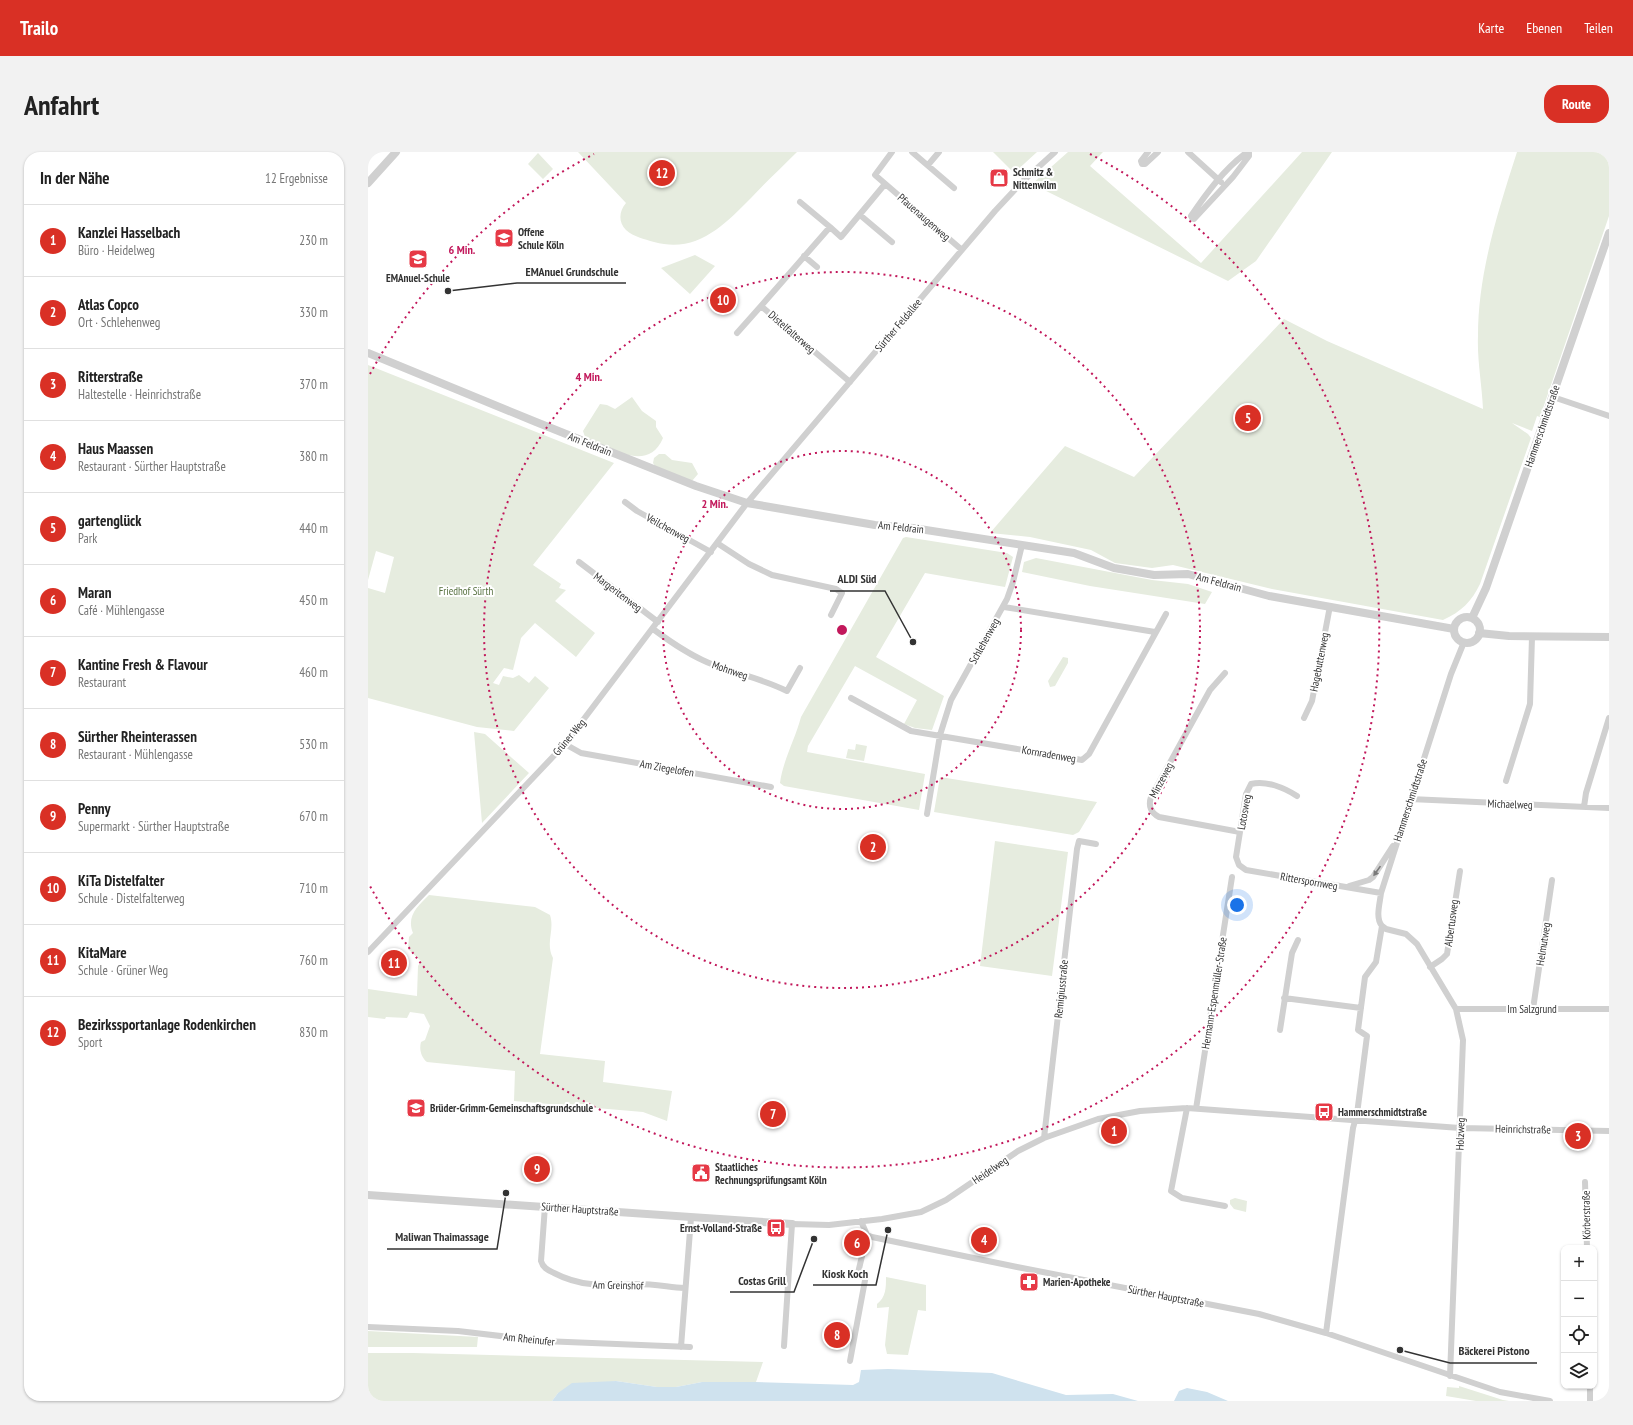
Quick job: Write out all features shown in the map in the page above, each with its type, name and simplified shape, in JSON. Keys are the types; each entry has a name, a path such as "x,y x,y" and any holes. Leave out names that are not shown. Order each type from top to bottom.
{"street":[{"path":"368,183 396,152"},
{"name":"Pfauenaugenweg","path":"892,152 875,174 962,250"},
{"path":"912,152 954,188"},
{"path":"928,165 939,152"},
{"name":"Sürther Feldallee","path":"747,503 1004,200 1055,152"},
{"path":"1148,152 1141,161 1142,164 1145,164 1158,152"},
{"path":"1188,152 1226,186"},
{"path":"1249,153 1246,161 1226,186 1194,219 1192,218 1191,216 1219,180 1244,155 1249,153"},
{"path":"800,202 842,237 885,184"},
{"path":"860,215 892,242"},
{"path":"761,306 830,227"},
{"name":"Hammerschmidtstraße","path":"1472,618 1486,588 1609,233"},
{"path":"804,256 817,267"},
{"name":"Distelfalterweg","path":"737,334 761,306 850,382"},
{"name":"Am Feldrain","path":"368,353 696,486 747,503 875,525 913,528 1074,553 1114,568 1154,575 1188,574 1269,596 1454,629"},
{"path":"1553,397 1609,416"},
{"name":"Veilchenweg","path":"625,502 637,511 711,552"},
{"name":"Grüner Weg","path":"368,952 566,744 747,503"},
{"path":"717,543 749,564 772,575 839,591 842,594 831,615"},
{"name":"Schlehenweg","path":"927,814 940,735 951,700 1004,606 1013,582 1022,545"},
{"name":"Margeritenweg","path":"579,562 658,622"},
{"path":"1004,606 1156,632"},
{"name":"Hagebuttenweg","path":"1304,718 1312,702 1330,606"},
{"name":"Kornradenweg","path":"940,735 1078,760 1085,759 1166,614"},
{"path":"1461,618 1472,618 1478,624 1479,633 1472,641 1464,642 1456,636 1454,629 1456,623 1461,618"},
{"name":"Mohnweg","path":"653,629 670,642 705,661 761,680 787,691 800,668"},
{"path":"1479,633 1532,636 1609,637"},
{"path":"1506,781 1530,704 1532,636"},
{"name":"Hammerschmidtstraße","path":"1326,1333 1354,1120 1367,1036 1358,1030 1365,977 1376,962 1382,926 1378,917 1381,893 1451,674 1464,642"},
{"name":"Minzeweg","path":"1226,672 1210,690 1151,797 1149,805 1152,812 1159,817 1240,832"},
{"path":"851,698 911,731 940,735"},
{"path":"1584,807 1586,793 1609,718"},
{"name":"Am Ziegelofen","path":"566,744 581,754 771,786"},
{"name":"Lotosweg","path":"1239,865 1236,857 1246,794 1251,784 1256,782 1276,786 1297,796"},
{"name":"Michaelweg","path":"1410,799 1609,808"},
{"name":"Remigiusstraße","path":"1044,1138 1079,841 1096,844"},
{"path":"1346,887 1369,880 1373,877 1397,842"},
{"name":"Ritterspornweg","path":"1239,865 1246,870 1381,893"},
{"name":"Albertusweg","path":"1430,967 1447,954 1460,871"},
{"name":"Hermann-Espenmüller-Straße","path":"1196,1109 1232,877"},
{"name":"Helmutweg","path":"1533,1009 1552,880"},
{"name":"Holzweg","path":"1382,926 1386,929 1411,937 1456,1009 1463,1040 1450,1376"},
{"path":"1280,1030 1292,953 1298,940"},
{"path":"1284,998 1361,1008"},
{"name":"Im Salzgrund","path":"1456,1009 1609,1009"},
{"path":"1187,1108 1171,1191 1182,1198 1225,1206"},
{"name":"Heidelweg","path":"792,1224 820,1226 908,1214 930,1208 946,1200 1018,1151 1044,1138 1079,1125 1111,1116 1140,1111 1187,1108 1460,1128"},
{"name":"Heinrichstraße","path":"1460,1128 1609,1131"},
{"name":"Körberstraße","path":"1585,1182 1587,1245"},
{"name":"Sürther Hauptstraße","path":"368,1195 792,1224"},
{"name":"Am Greinshof","path":"545,1206 541,1261 545,1268 563,1277 586,1285 616,1286 638,1284 684,1288"},
{"path":"681,1347 684,1288 691,1218"},
{"path":"850,1361 866,1274 858,1273 867,1235 861,1221"},
{"path":"784,1346 792,1224"},
{"name":"Sürther Hauptstraße","path":"867,1235 1020,1268 1259,1314 1326,1333 1500,1392 1550,1401"},
{"name":"Am Rheinufer","path":"368,1327 458,1331 543,1341 690,1347"},
{"path":"1590,1389 1590,1401"}],"green space":[{"path":"578,152 797,152 720,227 708,235 696,240 684,244 669,245 643,239 632,234 623,227 620,216 626,203"},
{"path":"993,152 1037,152 1014,173"},
{"path":"1068,152 1103,152 1090,166 1201,263 1302,152 1332,152 1256,261 1228,281 1032,184"},
{"path":"1517,152 1609,152 1609,216 1540,417 1537,416 1532,431 1512,423 1528,434 1531,438 1480,584 1470,601 1461,610 1443,620 1272,589 1173,565 1152,568 1115,563 1091,550 1030,537 990,533 1065,446 1134,477 1284,319 1327,341 1483,409 1478,345 1481,289 1490,242"},
{"path":"538,153 553,169 543,179 528,164"},
{"path":"695,255 715,266 690,294 661,268"},
{"name":"Friedhof Sürth","path":"368,365 614,463 533,565 561,584 559,588 566,590 555,601 595,633 576,657 535,623 521,638 513,670 504,668 493,683 499,685 503,676 513,678 519,675 529,683 535,676 549,688 514,731 477,727 368,698 368,588 385,593 394,557 376,551 368,580"},
{"path":"632,397 642,411 656,421 656,427 663,438 656,449 648,454 638,456 627,455 585,437 583,431 600,404 607,405 615,409"},
{"path":"659,454 665,454 672,460 692,463 698,474 692,481 655,466 653,463 654,458"},
{"path":"906,537 1007,553 1013,557 1005,587 925,573 876,657 944,696 932,730 915,728 904,724 917,700 855,666 808,746 807,752 925,774 919,810 784,786 780,783 786,758 801,717 903,538"},
{"path":"1036,558 1152,580 1188,584 1212,592 1205,604 1090,586 1022,572 1024,562"},
{"path":"1063,657 1068,658 1068,663 1055,686 1050,687 1048,681"},
{"path":"474,732 485,734 529,773 482,823"},
{"path":"856,744 867,746 864,761 846,758 848,749 855,750"},
{"path":"940,777 1097,802 1079,832 1073,835 934,812"},
{"path":"995,841 1068,852 1052,976 980,966"},
{"path":"429,895 535,907 550,915 550,947 553,958 540,1054 605,1061 603,1082 672,1091 667,1121 643,1112 514,1101 515,1071 427,1062 421,1053 420,1047 421,1042 425,1040 430,1026 424,1014 410,1012 407,1018 386,1017 385,1019 368,1017 368,989 417,996 418,966 421,961 408,949 409,937 413,933 411,927 412,916"},
{"path":"1235,1198 1247,1201 1246,1212 1234,1209 1230,1204 1230,1200"},
{"path":"886,1277 926,1285 926,1311 918,1310 908,1355 887,1354 885,1345 889,1307 877,1308 877,1304 885,1292"},
{"path":"368,1331 478,1337 477,1347 368,1347"},
{"path":"368,1353 763,1362 756,1382 702,1382 676,1387 657,1387 616,1381 558,1393 552,1401 368,1401"},
{"path":"1459,1386 1509,1401 1476,1401 1446,1396 1447,1387 1459,1388"}],"water":[{"path":"888,1369 992,1373 1066,1395 1113,1394 1138,1401 552,1401 558,1393 572,1383 616,1381 657,1387 676,1387 702,1382 853,1385 859,1382 861,1370"},
{"path":"1187,1388 1207,1392 1228,1401 1174,1401 1179,1391"}],"place":[{"name":"Bezirkssportanlage Rodenkirchen","path":"662,173"},
{"name":"Schmitz & Nittenwilm","path":"999,178"},
{"name":"Offene Schule Köln","path":"504,238"},
{"name":"EMAnuel-Schule","path":"418,259"},
{"name":"EMAnuel Grundschule","path":"448,291"},
{"name":"KiTa Distelfalter","path":"723,300"},
{"name":"gartenglück","path":"1248,418"},
{"name":"ALDI Süd","path":"913,642"},
{"name":"Atlas Copco","path":"873,847"},
{"name":"KitaMare","path":"394,963"},
{"name":"Brüder-Grimm-Gemeinschaftsgrundschule","path":"416,1108"},
{"name":"Hammerschmidtstraße","path":"1324,1112"},
{"name":"Kantine Fresh & Flavour","path":"773,1114"},
{"name":"Kanzlei Hasselbach","path":"1114,1131"},
{"name":"Ritterstraße","path":"1578,1136"},
{"name":"Penny","path":"537,1169"},
{"name":"Staatliches Rechnungsprüfungsamt Köln","path":"701,1173"},
{"name":"Maliwan Thaimassage","path":"506,1193"},
{"name":"Ernst-Volland-Straße","path":"776,1228"},
{"name":"Kiosk Koch","path":"888,1230"},
{"name":"Costas Grill","path":"814,1239"},
{"name":"Haus Maassen","path":"984,1240"},
{"name":"Maran","path":"857,1243"},
{"name":"Marien-Apotheke","path":"1029,1282"},
{"name":"Sürther Rheinterassen","path":"837,1335"},
{"name":"Bäckerei Pistono","path":"1400,1350"}]}
